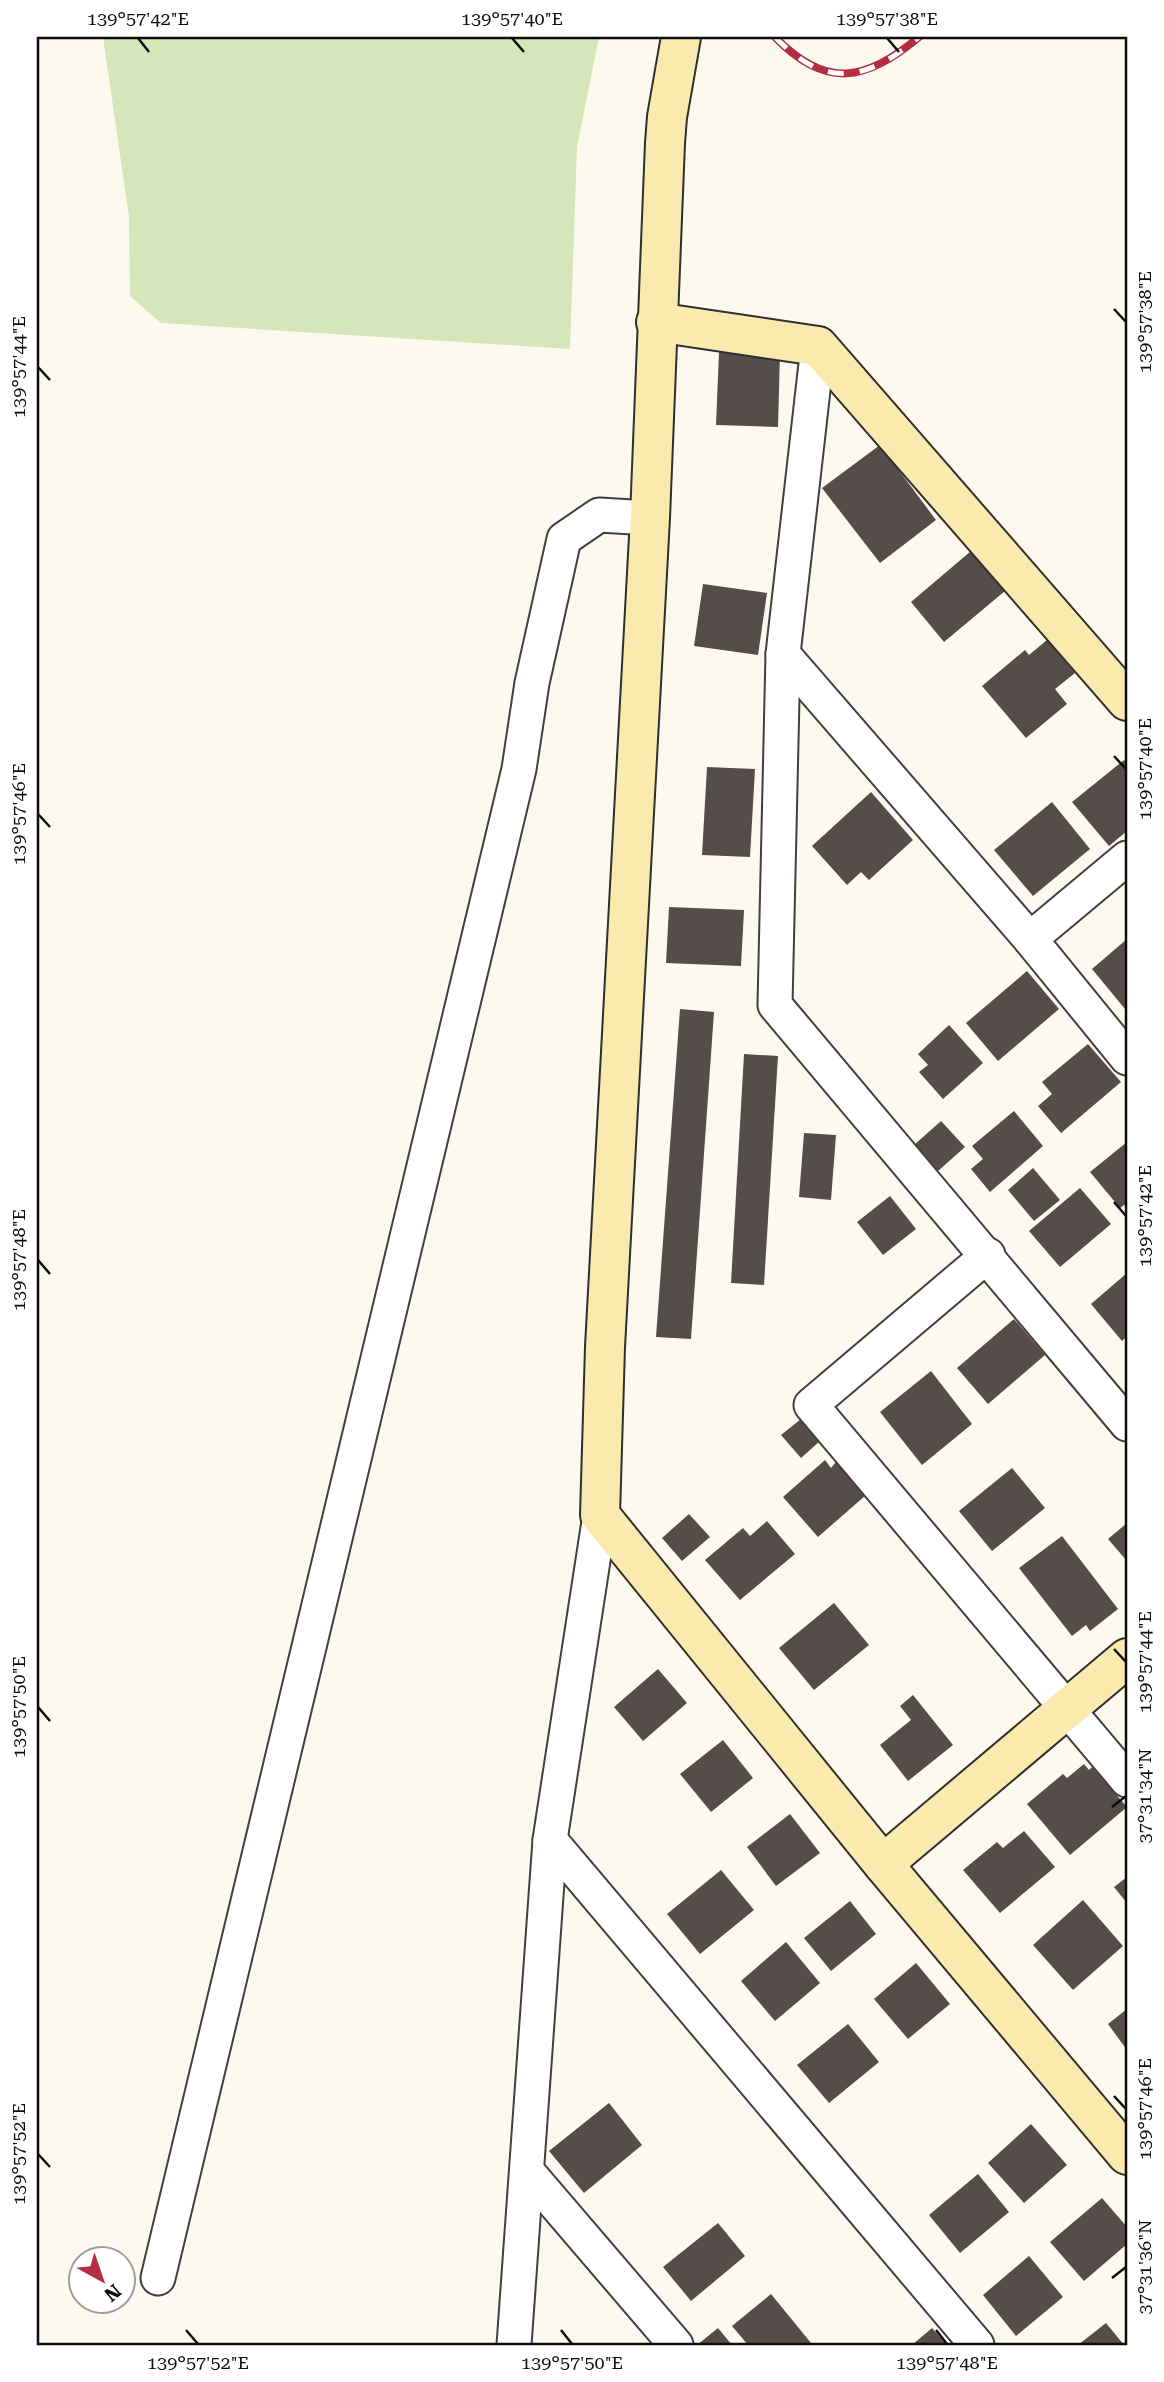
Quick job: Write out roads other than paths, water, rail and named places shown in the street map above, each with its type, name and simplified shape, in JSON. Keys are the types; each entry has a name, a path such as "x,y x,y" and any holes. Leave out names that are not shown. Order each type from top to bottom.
{"street":[{"path":"514,2345 550,1840 600,1515 605,1348 650,518 656,322 667,117 681,37"},
{"path":"656,322 818,346 1127,701"},
{"path":"818,346 783,654 775,1005 988,1255 1127,1424"},
{"path":"158,2278 519,768 532,682 564,539 599,515 650,518"},
{"path":"783,654 1030,939 1127,1058"},
{"path":"1030,939 1127,858"},
{"path":"988,1255 811,1405 1127,1780"},
{"path":"600,1515 883,1864 1127,2155"},
{"path":"883,1864 1127,1658"},
{"path":"550,1840 977,2345"},
{"path":"527,2171 676,2345"}],"railway":[{"path":"775,37 812,66 829,72 847,73 882,63 919,37"}]}
